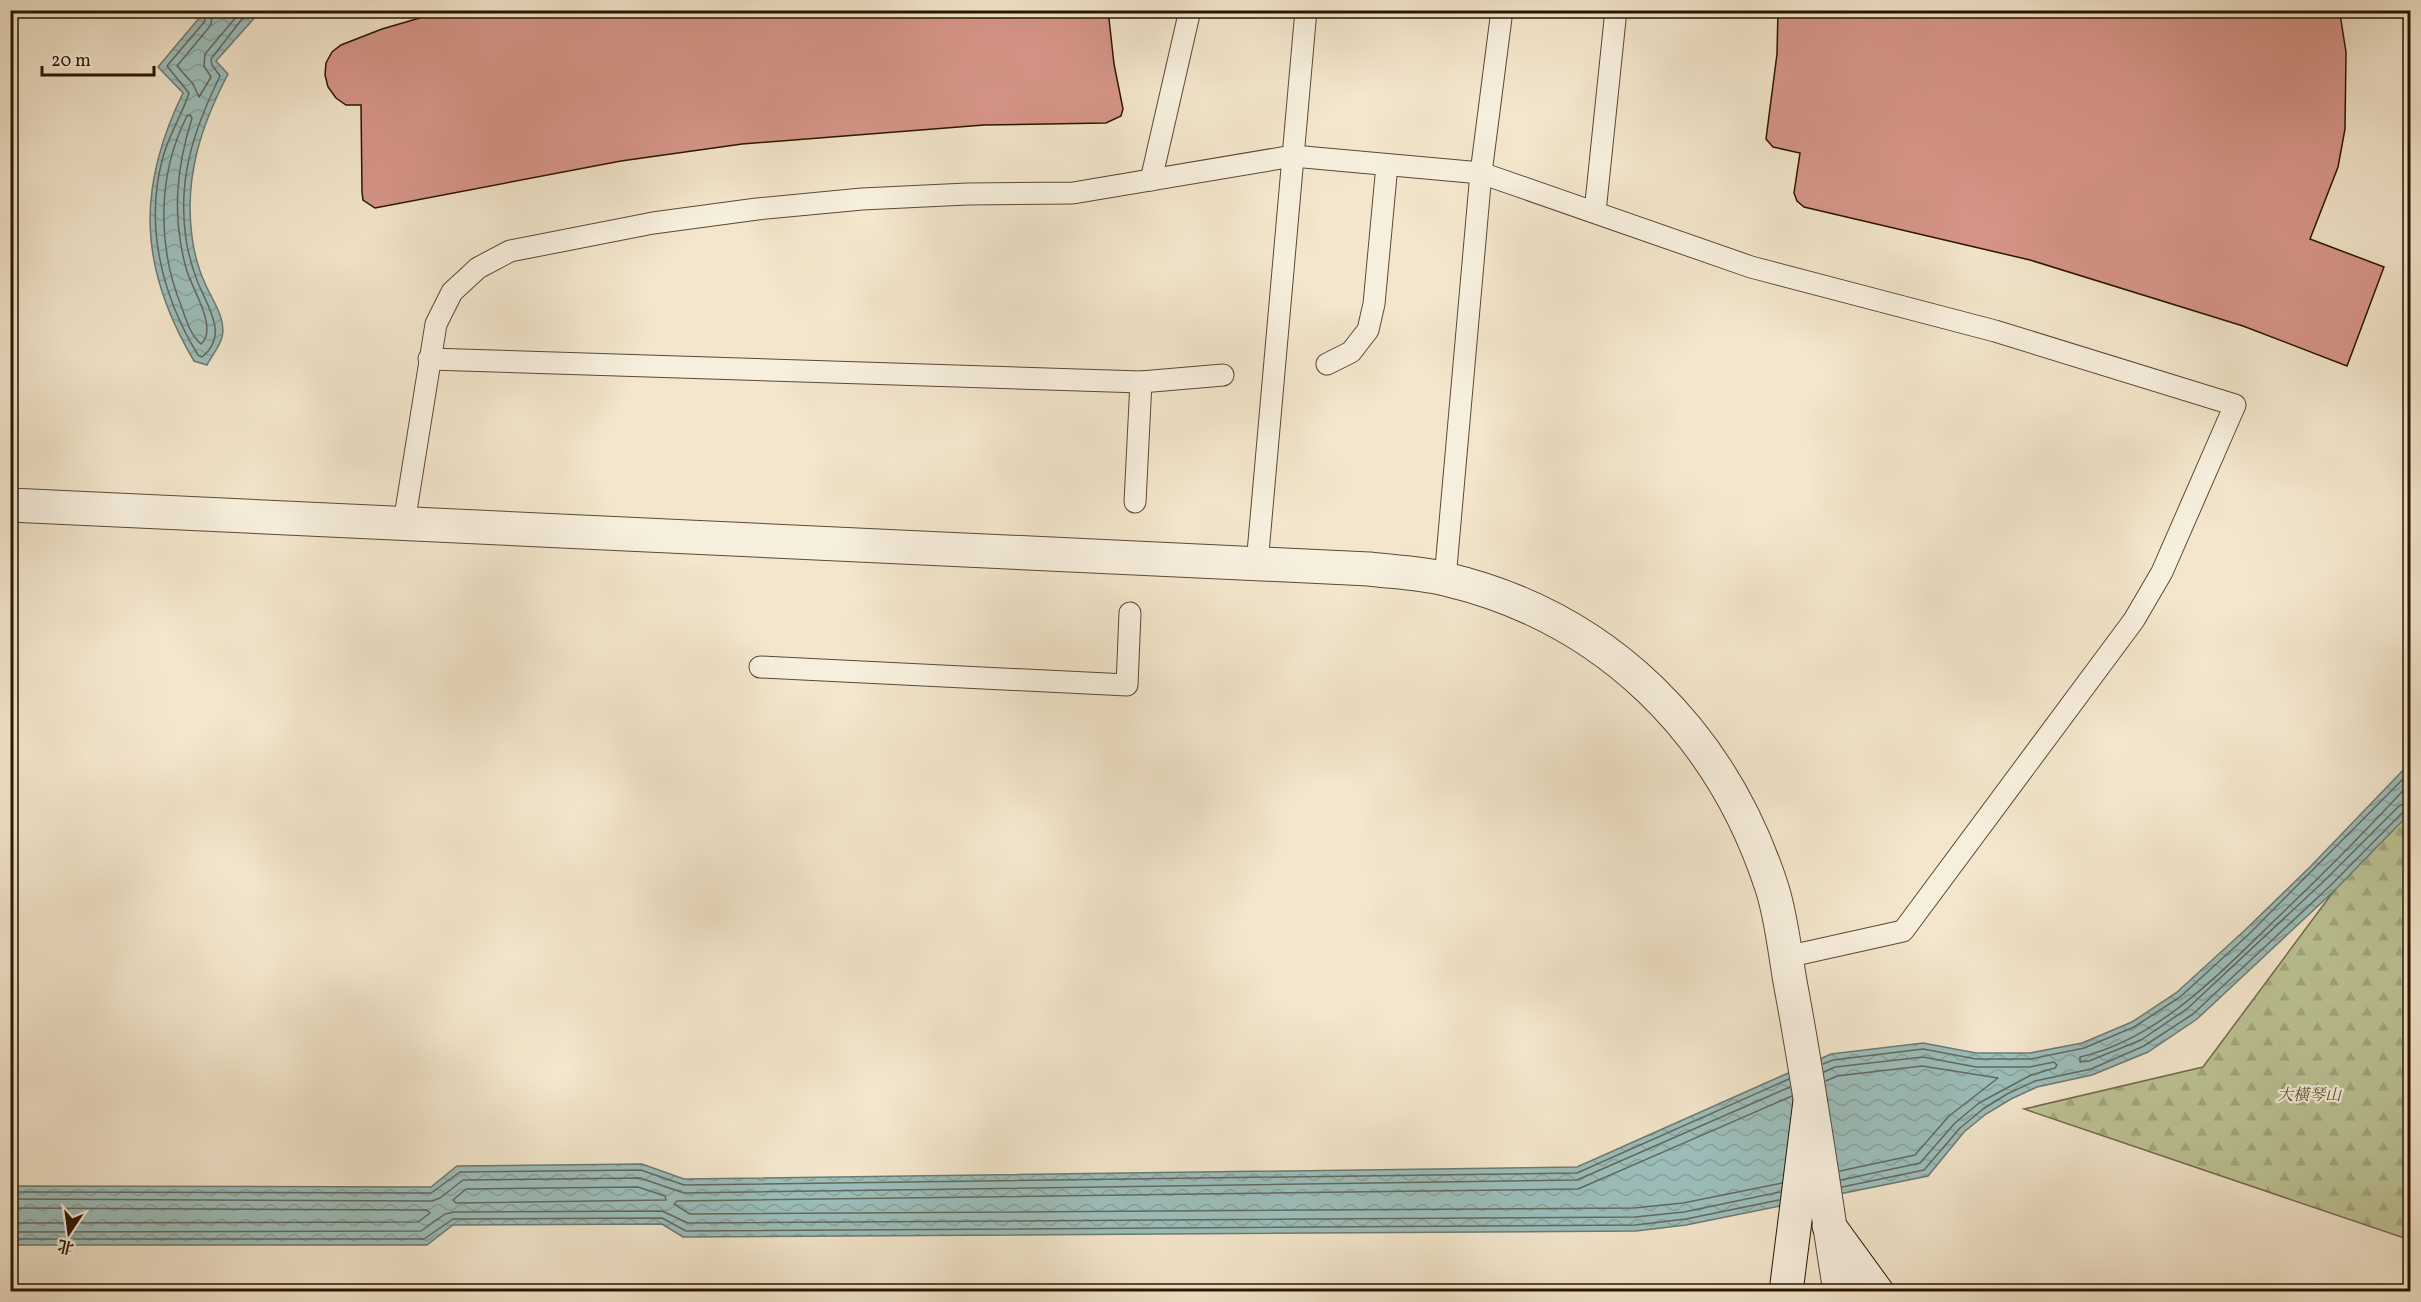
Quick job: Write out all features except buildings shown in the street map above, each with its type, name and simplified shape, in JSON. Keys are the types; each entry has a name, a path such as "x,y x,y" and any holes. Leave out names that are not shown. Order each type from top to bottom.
{"street":[{"path":"10,505 1369,569 1445,579 1509,599 1571,628 1627,668 1676,714 1717,767 1750,827 1773,891 1786,957 1840,1292"},
{"path":"1785,1292 1810,1101"},
{"path":"1829,1226 1877,1292"}],"lane":[{"path":"1151,180 1190,10"},
{"path":"1257,564 1306,10"},
{"path":"1445,579 1481,173 1502,10"},
{"path":"1595,213 1616,10"},
{"path":"404,524 435,324 452,292 478,268 510,252 653,223 757,208 944,195 1073,194 1293,156 1481,173 1751,267 1995,331 2235,405 2162,572 2134,620 1903,932 1786,957"},
{"path":"1327,364 1352,352 1368,330 1374,304 1387,165"},
{"path":"429,359 1141,382 1222,375"},
{"path":"1135,502 1141,382"},
{"path":"760,667 1127,685 1130,613"}],"green space":[{"name":"大橫琴山","path":"2410,795 2410,1240 2024,1109 2203,1067 2342,880"}],"water":[{"path":"196,11 254,11 257,15 216,61 228,74 203,133 197,152 190,194 192,237 198,265 220,315 223,330 219,344 207,365 194,361 176,327 162,293 154,261 150,228 151,195 157,162 183,93 158,67 200,17"},
{"path":"2410,763 2410,813 2334,891 2197,1019 2148,1052 2092,1075 2037,1087 2011,1099 1986,1114 1964,1132 1928,1176 1686,1225 1636,1231 683,1237 662,1224 453,1225 427,1245 11,1245 11,1186 431,1187 457,1166 642,1164 684,1179 1577,1167 1831,1054 1923,1043 1976,1053 2030,1053 2082,1043 2132,1022 2176,993 2244,931 2310,867"}]}
